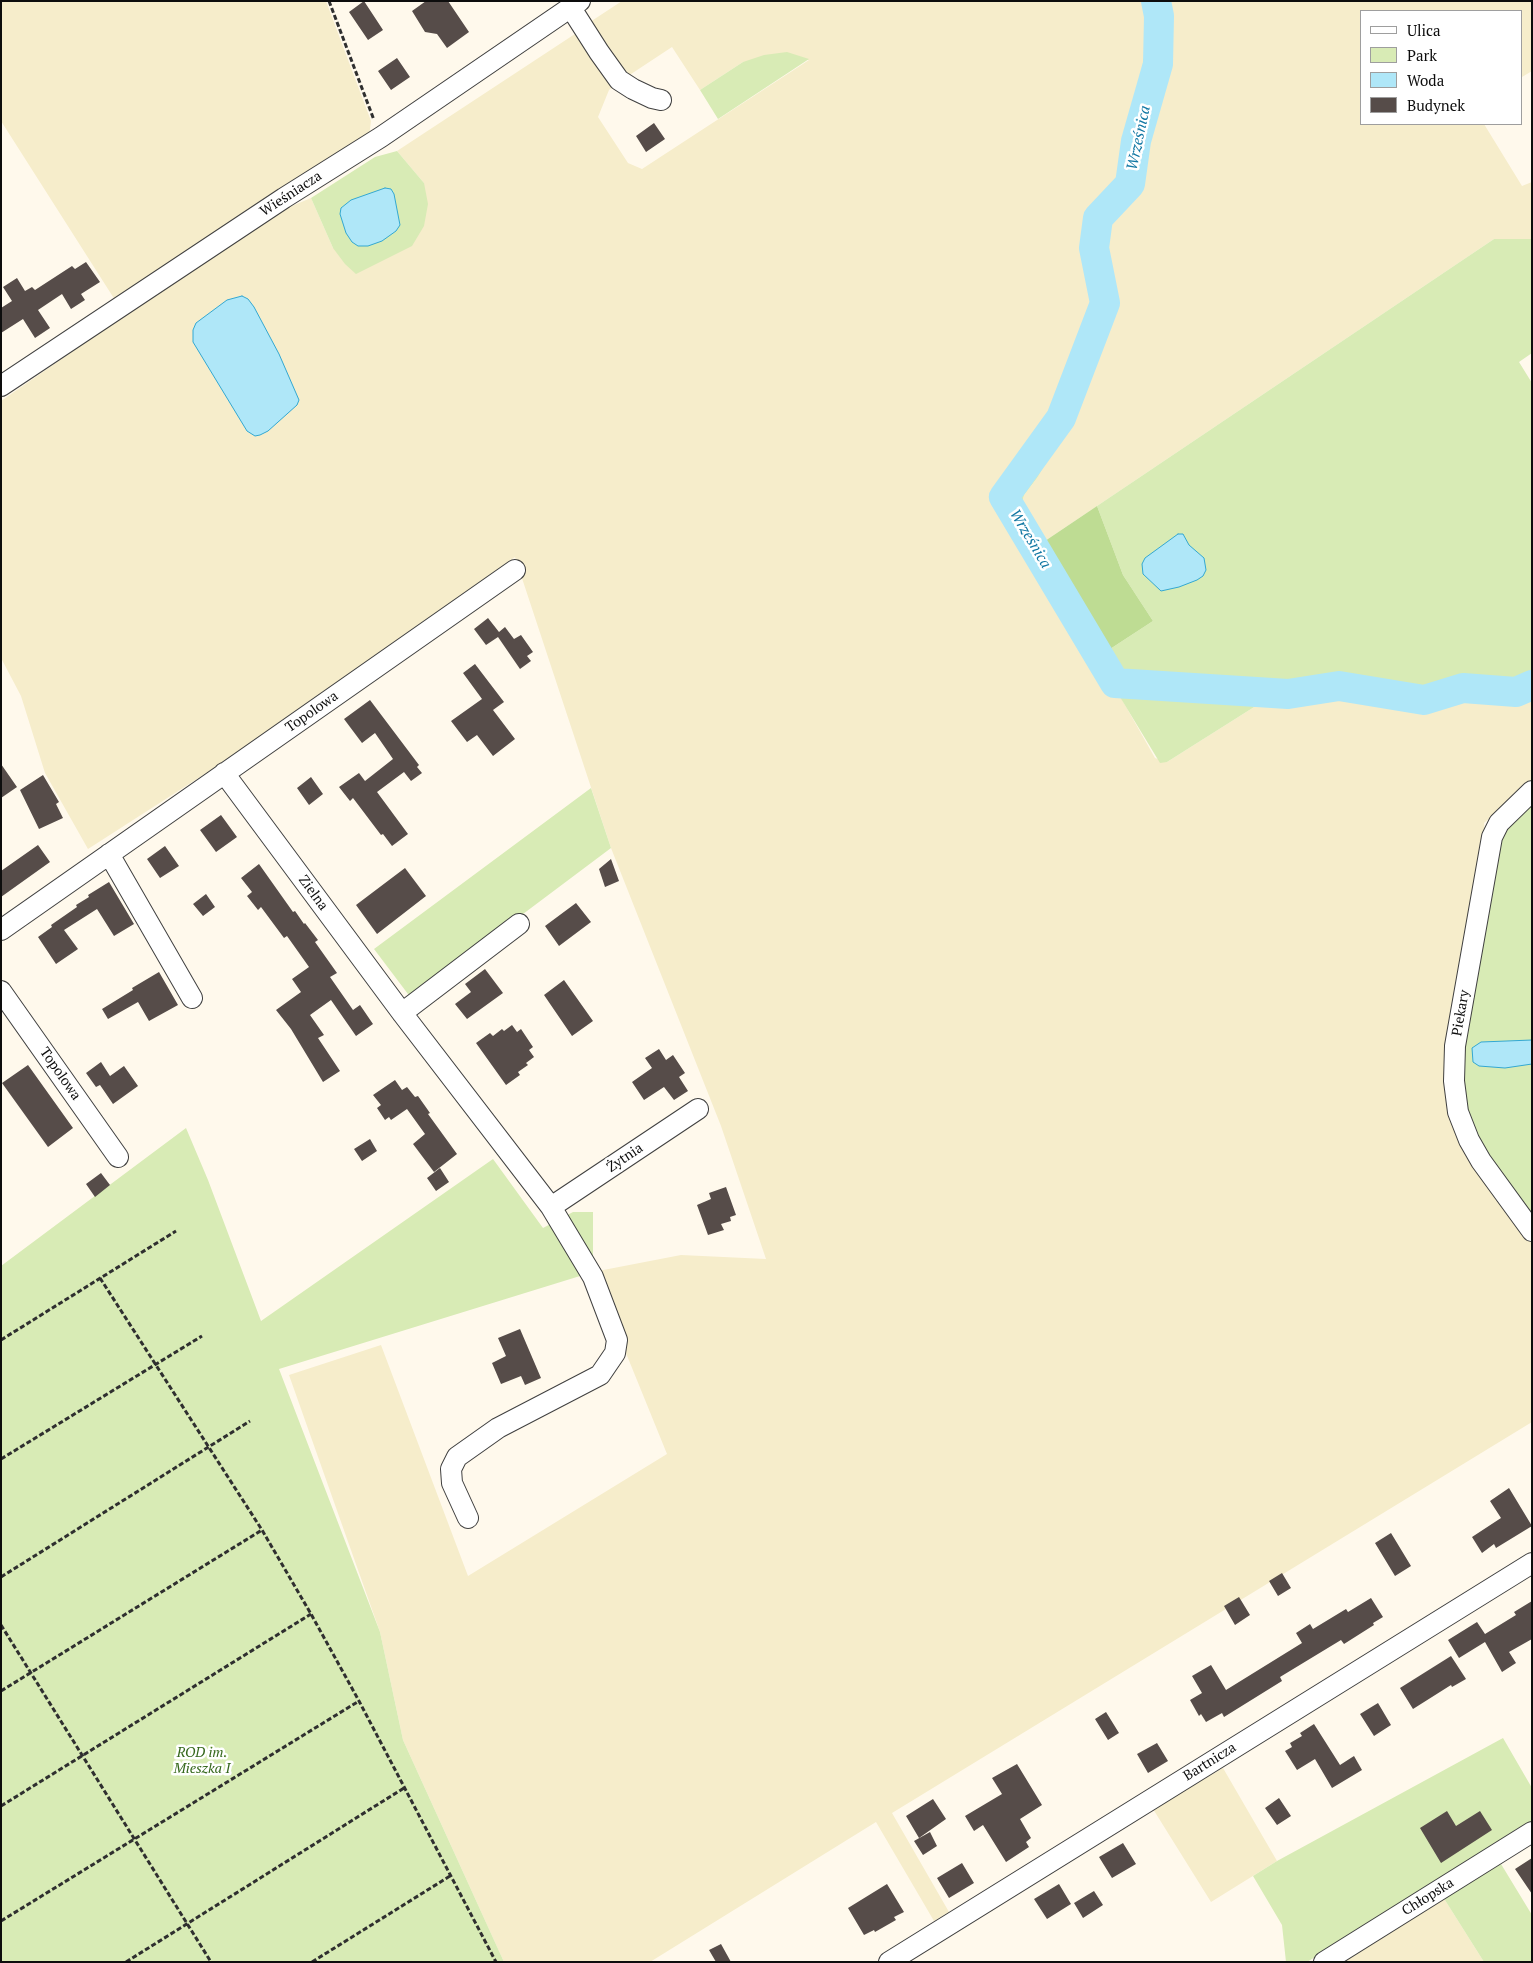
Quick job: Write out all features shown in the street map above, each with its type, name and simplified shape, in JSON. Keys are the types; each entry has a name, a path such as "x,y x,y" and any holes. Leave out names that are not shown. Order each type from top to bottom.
{"street":[{"name":"Wieśniacza","path":"1,386 284,198 380,137 575,4"},
{"path":"575,4 599,52 620,80 633,89 661,100"},
{"name":"Topolowa","path":"1,930 515,570"},
{"name":"Zielna","path":"224,773 402,1013 551,1207 594,1277 606,1309 618,1346 609,1364 600,1375 498,1428 457,1457 451,1469 452,1483 468,1518"},
{"name":"Piekary","path":"1532,791 1515,805 1499,823 1492,837 1455,1046 1454,1081 1458,1112 1470,1140 1481,1161 1532,1230"},
{"path":"110,854 192,998"},
{"path":"402,1013 519,924"},
{"name":"Topolowa","path":"1,991 118,1157"},
{"name":"Żytnia","path":"551,1207 698,1109"},
{"name":"Bartnicza","path":"889,1962 1532,1563"},
{"name":"Chłopska","path":"1324,1962 1532,1832"}],"path":[{"path":"329,1 380,137"},
{"path":"1,1340 176,1231"},
{"path":"100,1278 262,1530 311,1614 359,1701 496,1962"},
{"path":"1,1458 202,1336"},
{"path":"1,1577 250,1421"},
{"path":"1,1691 262,1530"},
{"path":"1,1806 83,1757 311,1614"},
{"path":"1,1625 211,1962"},
{"path":"1,1921 359,1701"},
{"path":"126,1962 404,1788"},
{"path":"312,1962 450,1876"}],"shaded area":[{"path":"1,1 326,1 371,121 369,137 115,300 1,121"},
{"path":"622,1 1145,1 1148,28 1125,182 1094,214 1089,247 1101,301 1056,416 1000,499 1116,689 1155,758 1167,762 1270,697 1290,698 1340,689 1425,705 1462,693 1515,696 1532,689 1532,782 1484,823 1529,1238 1532,1243 1532,1422 892,1813 949,1912 934,1921 876,1822 650,1962 504,1962 403,1740 380,1632 289,1375 381,1345 468,1576 667,1454 593,1272 681,1255 766,1259 721,1126 611,848 515,557 214,768 88,849 45,773 21,696 1,658 1,401 122,317 287,208 311,198 333,248 424,183 397,151 581,30 615,84 609,90 598,117 628,163 642,169 809,60 743,62 700,90 672,47 625,78 590,22"},
{"path":"1163,1 1532,1 1532,71 1523,76 1523,10 1360,10 1360,125 1485,125 1522,186 1532,182 1532,239 1494,239 1042,543 1024,512 1022,504 1024,495 1037,478 1112,311 1110,279 1099,233 1103,220 1134,185 1138,177 1167,49 1168,30"},
{"path":"1223,1768 1277,1861 1211,1902 1153,1809"},
{"path":"1443,1897 1484,1962 1339,1962"}],"green space":[{"path":"1145,1 1163,1 1168,30 1167,49 1138,177 1134,185 1103,220 1099,233 1113,297 1112,311 1075,412 1037,478 1024,495 1022,504 1024,512 1107,651 1153,621 1123,575 1097,506 1494,239 1532,239 1532,353 1519,362 1532,383 1532,689 1515,696 1462,693 1425,705 1361,693 1367,688 1339,682 1287,690 1264,688 1270,697 1167,762 1160,763 1000,499 1056,416 1101,301 1089,247 1094,214 1125,182 1148,28"},
{"path":"787,52 809,59 718,119 700,90 743,62 764,55"},
{"path":"397,151 424,183 428,204 424,226 412,246 356,274 345,264 333,248 311,198 375,157"},
{"path":"1097,506 1123,575 1153,621 1107,651 1042,543"},
{"path":"591,788 611,848 411,998 374,949"},
{"path":"1532,799 1532,1219 1474,1136 1460,1078 1463,1040 1498,845 1507,822"},
{"name":"ROD im. Mieszka I","path":"186,1128 208,1180 261,1321 493,1159 543,1228 573,1212 593,1212 593,1272 279,1369 380,1632 403,1740 504,1962 1,1962 1,1266"},
{"path":"1503,1738 1532,1788 1532,1823 1307,1962 1286,1962 1282,1925 1253,1876 1277,1861"},
{"path":"1501,1864 1532,1915 1532,1962 1484,1962 1443,1897"}],"water":[{"path":"385,188 391,189 394,194 400,225 396,231 382,241 368,246 358,246 352,242 346,233 340,214 341,208 351,200"},
{"path":"242,296 248,299 254,307 279,354 299,400 297,405 268,431 255,436 247,431 193,342 193,330 196,323 227,300"},
{"path":"1178,534 1183,534 1189,545 1204,558 1206,570 1203,576 1197,580 1161,591 1143,574 1142,564 1145,558"},
{"path":"1532,1040 1532,1064 1505,1068 1479,1066 1473,1062 1472,1048 1481,1042"}],"building":[{"path":"364,1 383,30 368,40 349,12"},
{"path":"426,1 448,1 469,32 447,48 437,34 425,32 412,11"},
{"path":"397,58 410,77 391,90 378,71"},
{"path":"654,123 665,139 646,152 636,136"},
{"path":"86,262 100,282 81,294 85,300 71,309 62,294 38,310 50,328 35,338 23,319 1,333 1,308 12,301 3,287 17,278 25,291 32,287 35,290 72,266 75,269"},
{"path":"488,618 499,632 505,627 514,639 521,635 533,652 527,656 531,661 520,669 498,637 486,645 474,629"},
{"path":"475,664 504,702 493,710 515,739 493,756 477,735 467,742 451,721 482,699 463,673"},
{"path":"370,700 419,765 417,767 422,773 411,781 404,772 377,792 408,834 392,846 383,834 381,835 353,798 350,801 339,787 359,773 365,781 393,759 375,733 362,743 344,719"},
{"path":"1,764 17,787 1,798"},
{"path":"43,775 59,802 56,804 63,818 39,829 20,790"},
{"path":"311,777 323,794 309,805 297,788"},
{"path":"221,815 237,837 216,852 200,830"},
{"path":"38,845 50,862 1,897 1,871"},
{"path":"165,846 179,866 160,878 147,859"},
{"path":"611,859 619,881 605,887 599,869"},
{"path":"259,864 293,912 295,911 318,940 315,942 337,973 330,977 353,1010 360,1005 373,1024 356,1036 331,1000 310,1015 324,1035 318,1038 340,1071 323,1082 291,1029 276,1010 301,992 292,979 309,967 287,936 284,938 261,907 258,910 247,896 252,892 241,878"},
{"path":"405,868 426,896 377,934 356,905"},
{"path":"109,882 134,924 114,936 97,909 64,930 78,949 56,964 38,937 52,927 51,925 77,907 76,905 89,897 88,895"},
{"path":"206,894 215,907 203,916 193,904"},
{"path":"576,903 591,922 559,946 545,926"},
{"path":"485,969 503,993 467,1019 455,1004 471,992 465,984"},
{"path":"159,972 178,1005 149,1021 138,1002 108,1019 102,1009"},
{"path":"564,980 593,1021 572,1036 544,995"},
{"path":"512,1025 517,1032 521,1029 533,1047 529,1050 534,1057 526,1063 528,1065 518,1072 520,1075 506,1085 476,1043 490,1033 493,1036 502,1029 504,1031"},
{"path":"659,1049 666,1060 673,1055 685,1073 679,1077 688,1091 674,1100 664,1087 644,1100 632,1082 652,1068 645,1058"},
{"path":"101,1062 110,1076 124,1066 138,1086 113,1104 100,1085 96,1087 86,1073"},
{"path":"28,1065 73,1128 48,1147 2,1083"},
{"path":"395,1080 402,1090 407,1087 415,1097 418,1096 430,1113 428,1114 457,1154 434,1172 413,1144 425,1134 407,1109 391,1120 389,1117 385,1120 377,1108 381,1105 373,1095"},
{"path":"370,1139 377,1151 362,1161 354,1149"},
{"path":"440,1168 449,1182 436,1191 427,1178"},
{"path":"101,1173 110,1185 95,1197 86,1184"},
{"path":"726,1187 736,1215 730,1217 731,1221 721,1224 724,1230 708,1235 697,1205 711,1199 709,1193"},
{"path":"520,1329 541,1378 525,1385 521,1376 501,1384 492,1363 506,1356 498,1338"},
{"path":"1509,1488 1532,1526 1496,1548 1494,1544 1482,1553 1472,1537 1501,1518 1490,1501"},
{"path":"1391,1533 1411,1566 1395,1576 1375,1543"},
{"path":"1282,1573 1291,1588 1278,1596 1269,1581"},
{"path":"1239,1597 1250,1615 1235,1625 1224,1606"},
{"path":"1371,1598 1383,1617 1373,1623 1374,1625 1344,1644 1341,1640 1280,1677 1282,1681 1224,1717 1222,1713 1206,1722 1201,1714 1199,1716 1190,1700 1202,1693 1192,1676 1211,1665 1226,1690 1302,1643 1296,1633 1310,1624 1313,1629 1346,1609 1348,1612"},
{"path":"1532,1601 1532,1639 1509,1652 1516,1663 1502,1672 1485,1642 1459,1658 1448,1640 1477,1622 1485,1634 1516,1615 1514,1612"},
{"path":"1451,1656 1466,1679 1452,1687 1451,1685 1413,1709 1400,1688"},
{"path":"1378,1703 1391,1725 1374,1736 1360,1714"},
{"path":"1106,1712 1119,1733 1108,1740 1095,1719"},
{"path":"1314,1724 1340,1765 1354,1756 1362,1770 1332,1788 1315,1759 1297,1770 1285,1751 1292,1747 1290,1743 1302,1736 1300,1733"},
{"path":"1157,1743 1168,1761 1148,1773 1137,1754"},
{"path":"1017,1764 1042,1805 1020,1819 1031,1838 1026,1842 1029,1847 1006,1862 983,1825 974,1831 965,1816 1002,1794 992,1778"},
{"path":"1279,1798 1291,1816 1277,1825 1265,1808"},
{"path":"933,1799 946,1819 919,1838 906,1816"},
{"path":"1447,1811 1456,1826 1480,1811 1492,1830 1441,1863 1420,1828"},
{"path":"930,1832 937,1846 923,1855 914,1841"},
{"path":"1123,1843 1136,1864 1112,1878 1099,1857"},
{"path":"1532,1858 1532,1894 1515,1869"},
{"path":"962,1863 974,1883 949,1898 937,1878"},
{"path":"887,1884 904,1912 894,1917 896,1920 875,1932 874,1930 864,1935 848,1908"},
{"path":"1059,1884 1071,1904 1047,1919 1034,1899"},
{"path":"1094,1891 1103,1905 1083,1918 1074,1903"},
{"path":"721,1944 731,1962 716,1962 709,1950"}],"waterway":[{"name":"Wrześnica","path":"1156,1 1159,16 1158,64 1136,141 1130,184 1098,218 1094,248 1105,303 1061,418 1004,497 1115,683 1288,694 1339,686 1424,700 1463,688 1516,692 1532,685"}]}
